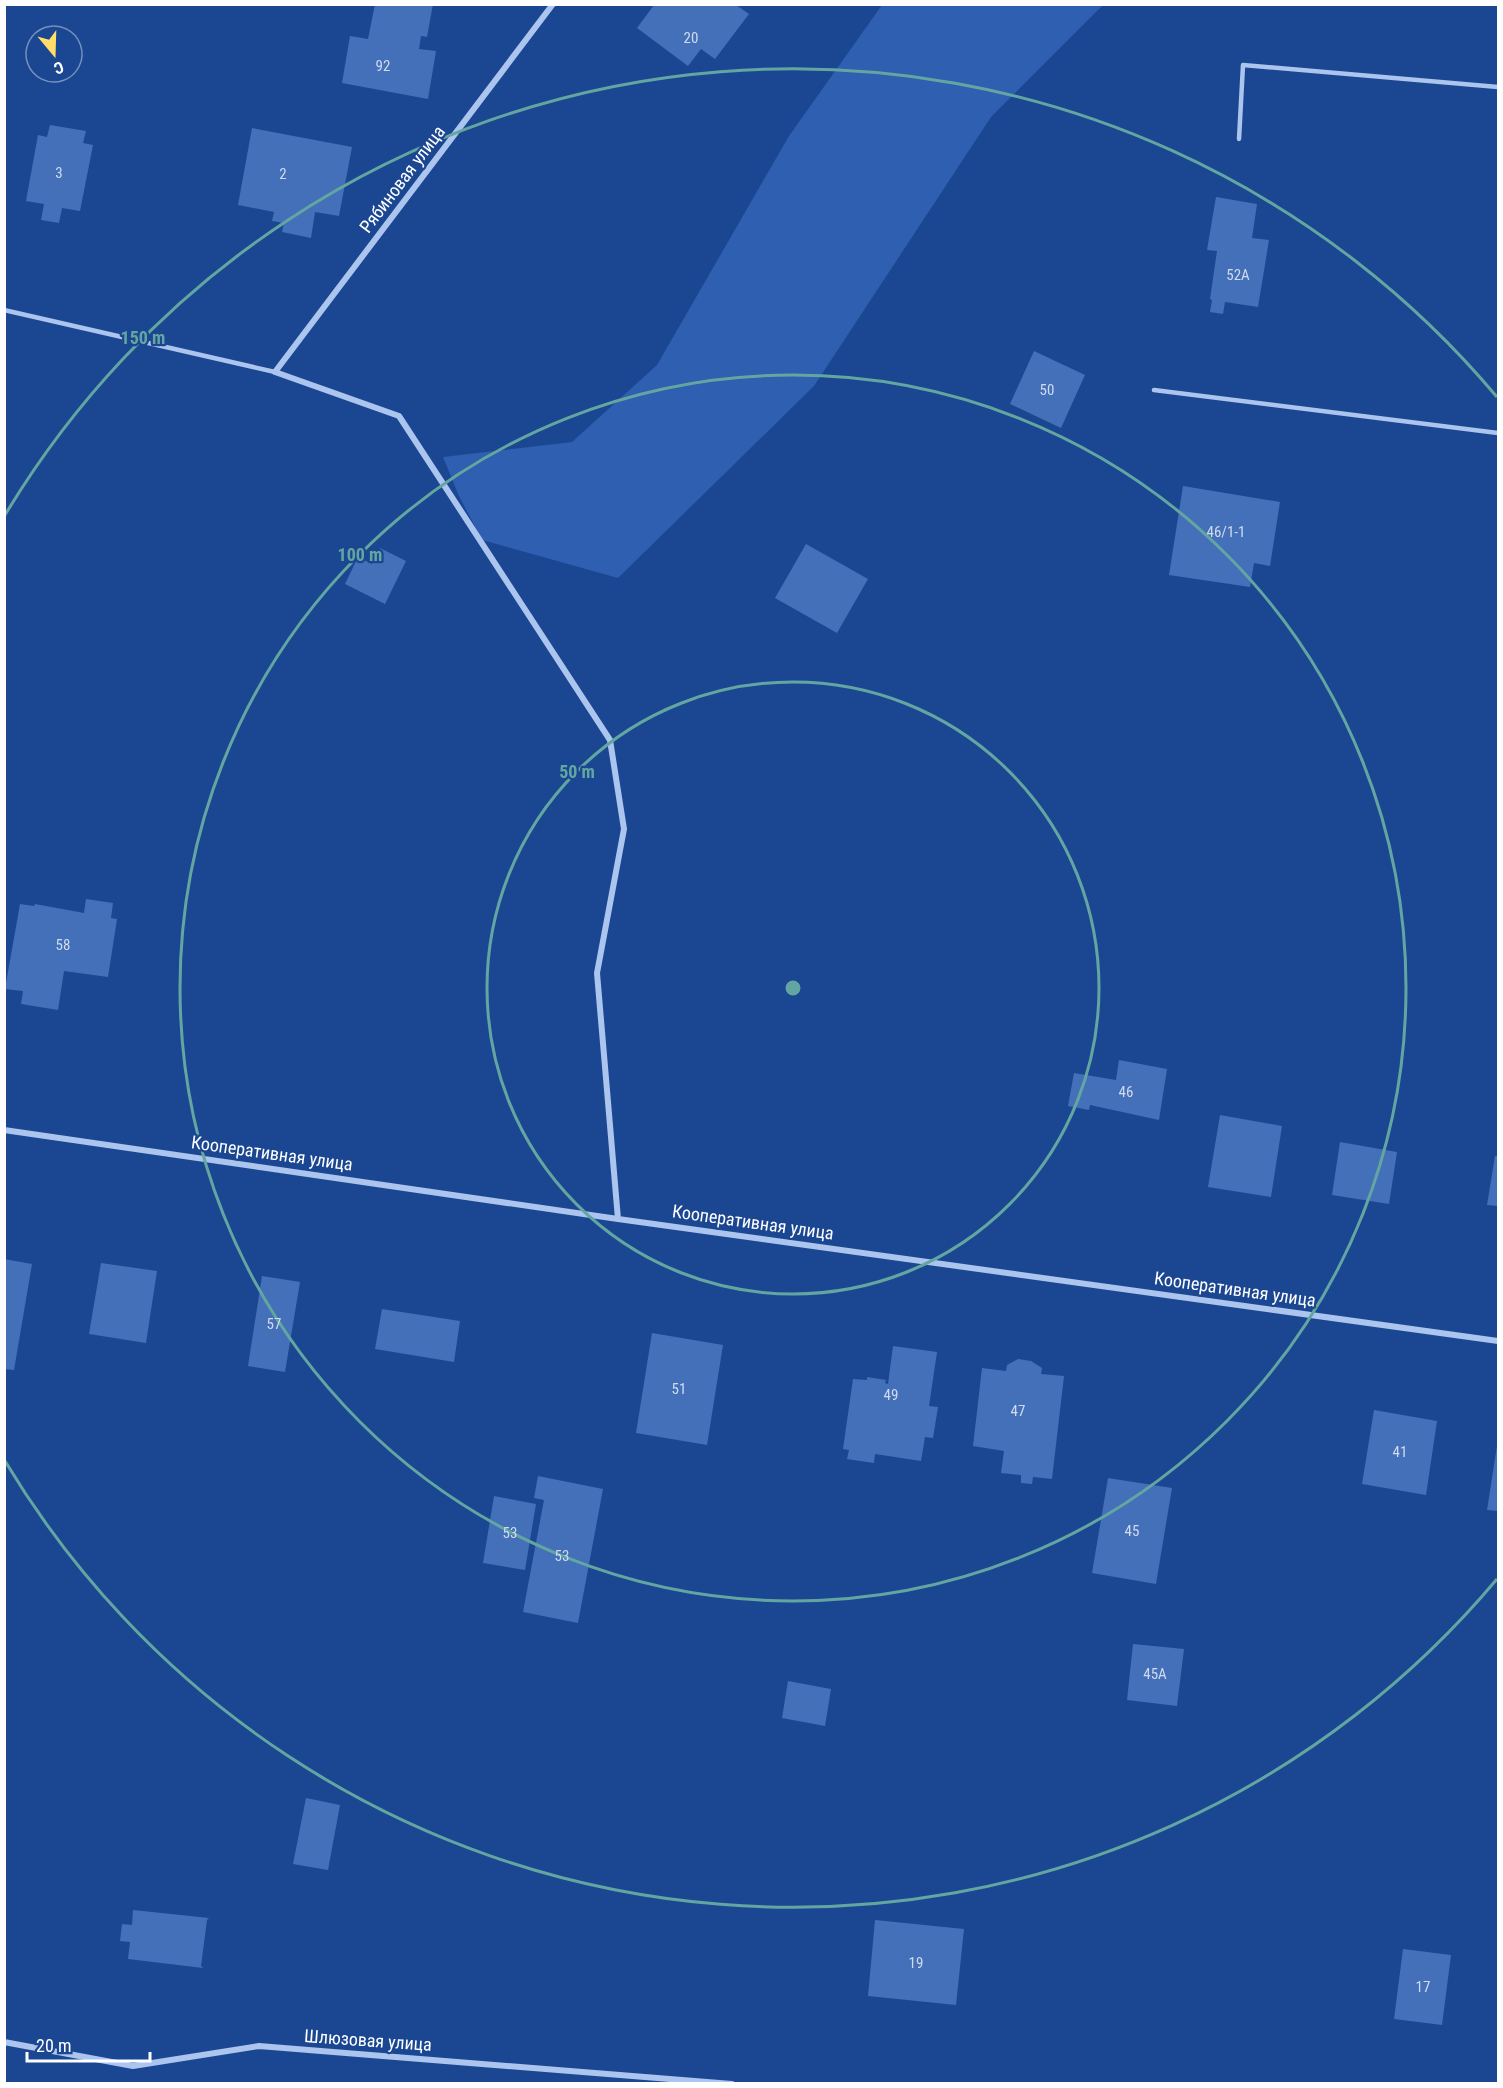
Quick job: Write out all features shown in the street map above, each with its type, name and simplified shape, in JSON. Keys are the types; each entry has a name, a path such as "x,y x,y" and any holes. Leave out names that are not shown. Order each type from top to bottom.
{"street":[{"name":"Рябиновая улица","path":"275,372 553,4"},
{"path":"275,372 399,416 610,740 624,829 597,974 618,1219"},
{"name":"Кооперативная улица","path":"4,1130 618,1219 1498,1341"},
{"name":"Шлюзовая улица","path":"4,2042 133,2066 259,2046 732,2084"}],"lane":[{"path":"1239,139 1243,65 1498,87"},
{"path":"4,310 275,372"},
{"path":"1154,390 1498,433"}],"shaded area":[{"path":"882,5 1103,5 991,117 814,386 618,578 482,540 459,496 443,457 572,442 657,365 789,136"}],"building":[{"path":"375,4 433,4 427,37 421,36 419,49 436,51 428,99 342,83 350,36 368,39"},
{"path":"654,5 736,5 749,14 715,59 701,49 688,66 637,28"},
{"path":"50,125 86,131 83,143 93,145 80,211 62,208 59,223 41,220 44,204 26,201 38,135 47,137"},
{"path":"252,128 352,147 339,216 315,212 311,238 282,232 284,223 272,221 274,212 238,205"},
{"path":"1216,197 1257,204 1252,238 1269,240 1258,307 1225,302 1223,314 1210,312 1217,251 1207,250"},
{"path":"1034,351 1085,375 1061,428 1010,404"},
{"path":"1183,486 1280,502 1270,566 1254,563 1250,587 1169,575"},
{"path":"806,544 868,579 837,633 775,598"},
{"path":"380,548 406,561 385,604 345,584 358,557 372,564"},
{"path":"86,899 113,903 111,918 117,919 108,977 64,971 58,1010 21,1004 23,991 5,989 20,904 34,906 35,904 84,913"},
{"path":"1119,1060 1167,1069 1159,1120 1090,1105 1089,1110 1068,1106 1074,1073 1116,1080"},
{"path":"1220,1115 1282,1126 1271,1197 1208,1187"},
{"path":"1340,1142 1397,1152 1389,1204 1332,1195"},
{"path":"1495,1156 1498,1156 1498,1206 1487,1205"},
{"path":"4,1259 32,1264 14,1370 4,1369"},
{"path":"101,1263 157,1271 146,1343 89,1334"},
{"path":"262,1276 300,1282 285,1372 248,1366"},
{"path":"382,1309 460,1321 454,1362 375,1349"},
{"path":"652,1333 723,1345 707,1445 636,1433"},
{"path":"893,1346 937,1352 929,1406 938,1407 933,1438 925,1437 921,1461 875,1454 874,1463 847,1459 849,1450 843,1449 853,1379 867,1380 867,1377 886,1380 885,1383 888,1384"},
{"path":"1018,1359 1031,1361 1042,1368 1041,1374 1064,1376 1052,1479 1033,1477 1032,1484 1021,1483 1021,1475 1001,1473 1004,1451 973,1446 982,1368 1006,1371 1007,1365"},
{"path":"1374,1410 1437,1421 1426,1495 1362,1484"},
{"path":"1498,1446 1498,1511 1487,1510"},
{"path":"538,1476 603,1489 578,1623 523,1612 544,1500 534,1498"},
{"path":"1108,1478 1172,1488 1156,1584 1092,1573"},
{"path":"494,1496 536,1504 525,1570 483,1563"},
{"path":"1133,1644 1184,1649 1177,1706 1127,1700"},
{"path":"788,1681 831,1689 825,1726 782,1718"},
{"path":"306,1798 340,1805 328,1870 293,1864"},
{"path":"133,1910 209,1918 201,1966 203,1968 128,1959 130,1942 120,1941 122,1924 132,1925"},
{"path":"875,1920 964,1929 956,2005 868,1996"},
{"path":"1403,1949 1451,1955 1442,2025 1394,2019"}]}
